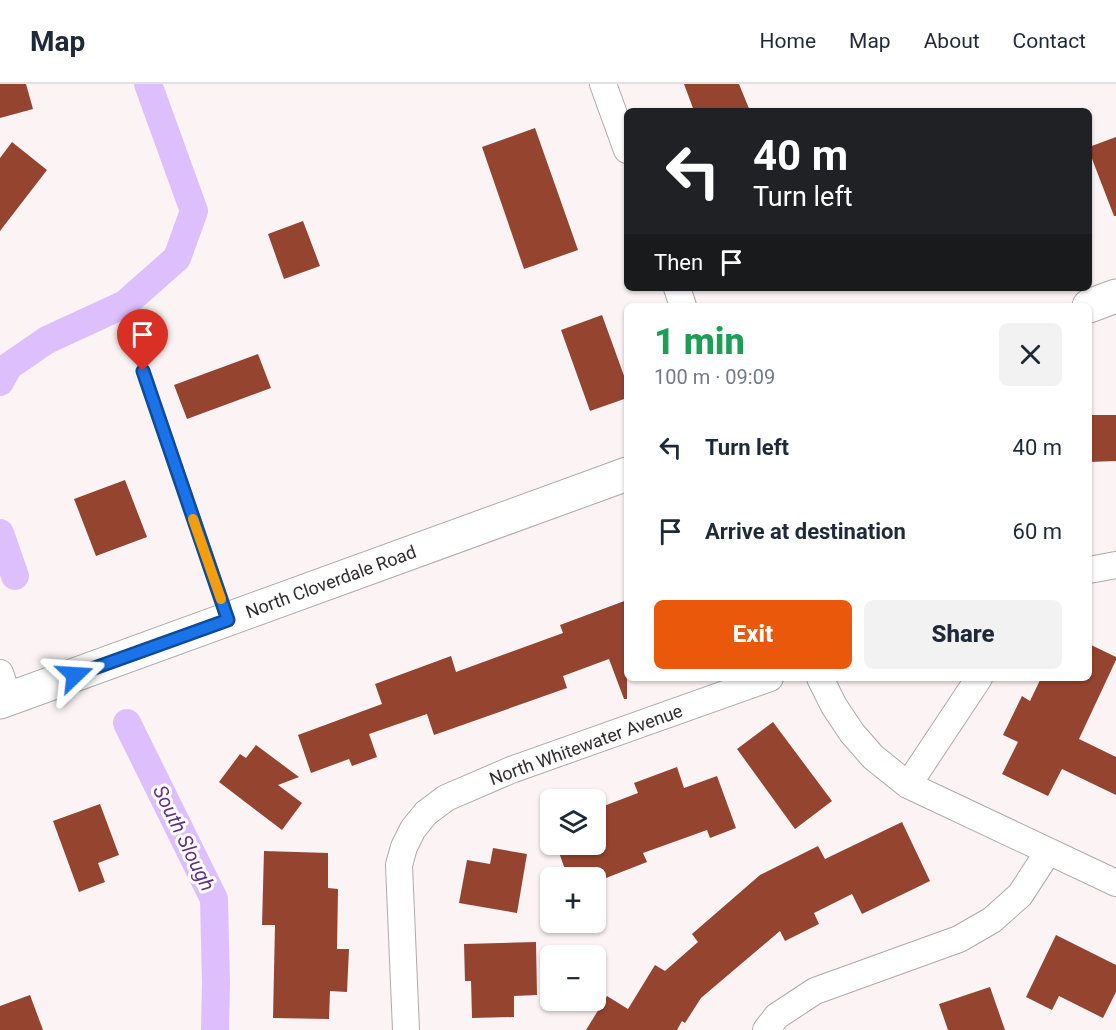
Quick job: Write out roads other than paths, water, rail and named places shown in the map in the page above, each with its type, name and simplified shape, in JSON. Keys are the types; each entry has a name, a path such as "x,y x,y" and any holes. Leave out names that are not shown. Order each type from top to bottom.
{"main road":[{"path":"1092,305 1116,296"},
{"name":"North Cloverdale Road","path":"3,691 228,620 624,475"}],"street":[{"path":"603,84 624,142"},
{"path":"1092,569 1116,565"},
{"name":"North Whitewater Avenue","path":"406,1030 399,865 404,847 413,829 426,813 446,798 512,770 762,681"},
{"path":"822,681 834,706 852,733 873,757 908,785 1116,883"},
{"path":"908,785 977,681"},
{"path":"766,1030 777,1017 815,991 959,939 992,920 1020,895 1048,852"}],"lane":[{"path":"143,371 228,620"}],"waterway":[{"name":"South Slough","path":"0,382 9,366 47,340 125,304 177,258 194,211 148,84"},
{"name":"South Slough","path":"0,533 15,576"},
{"name":"South Slough","path":"127,723 214,899 215,1030"}]}
